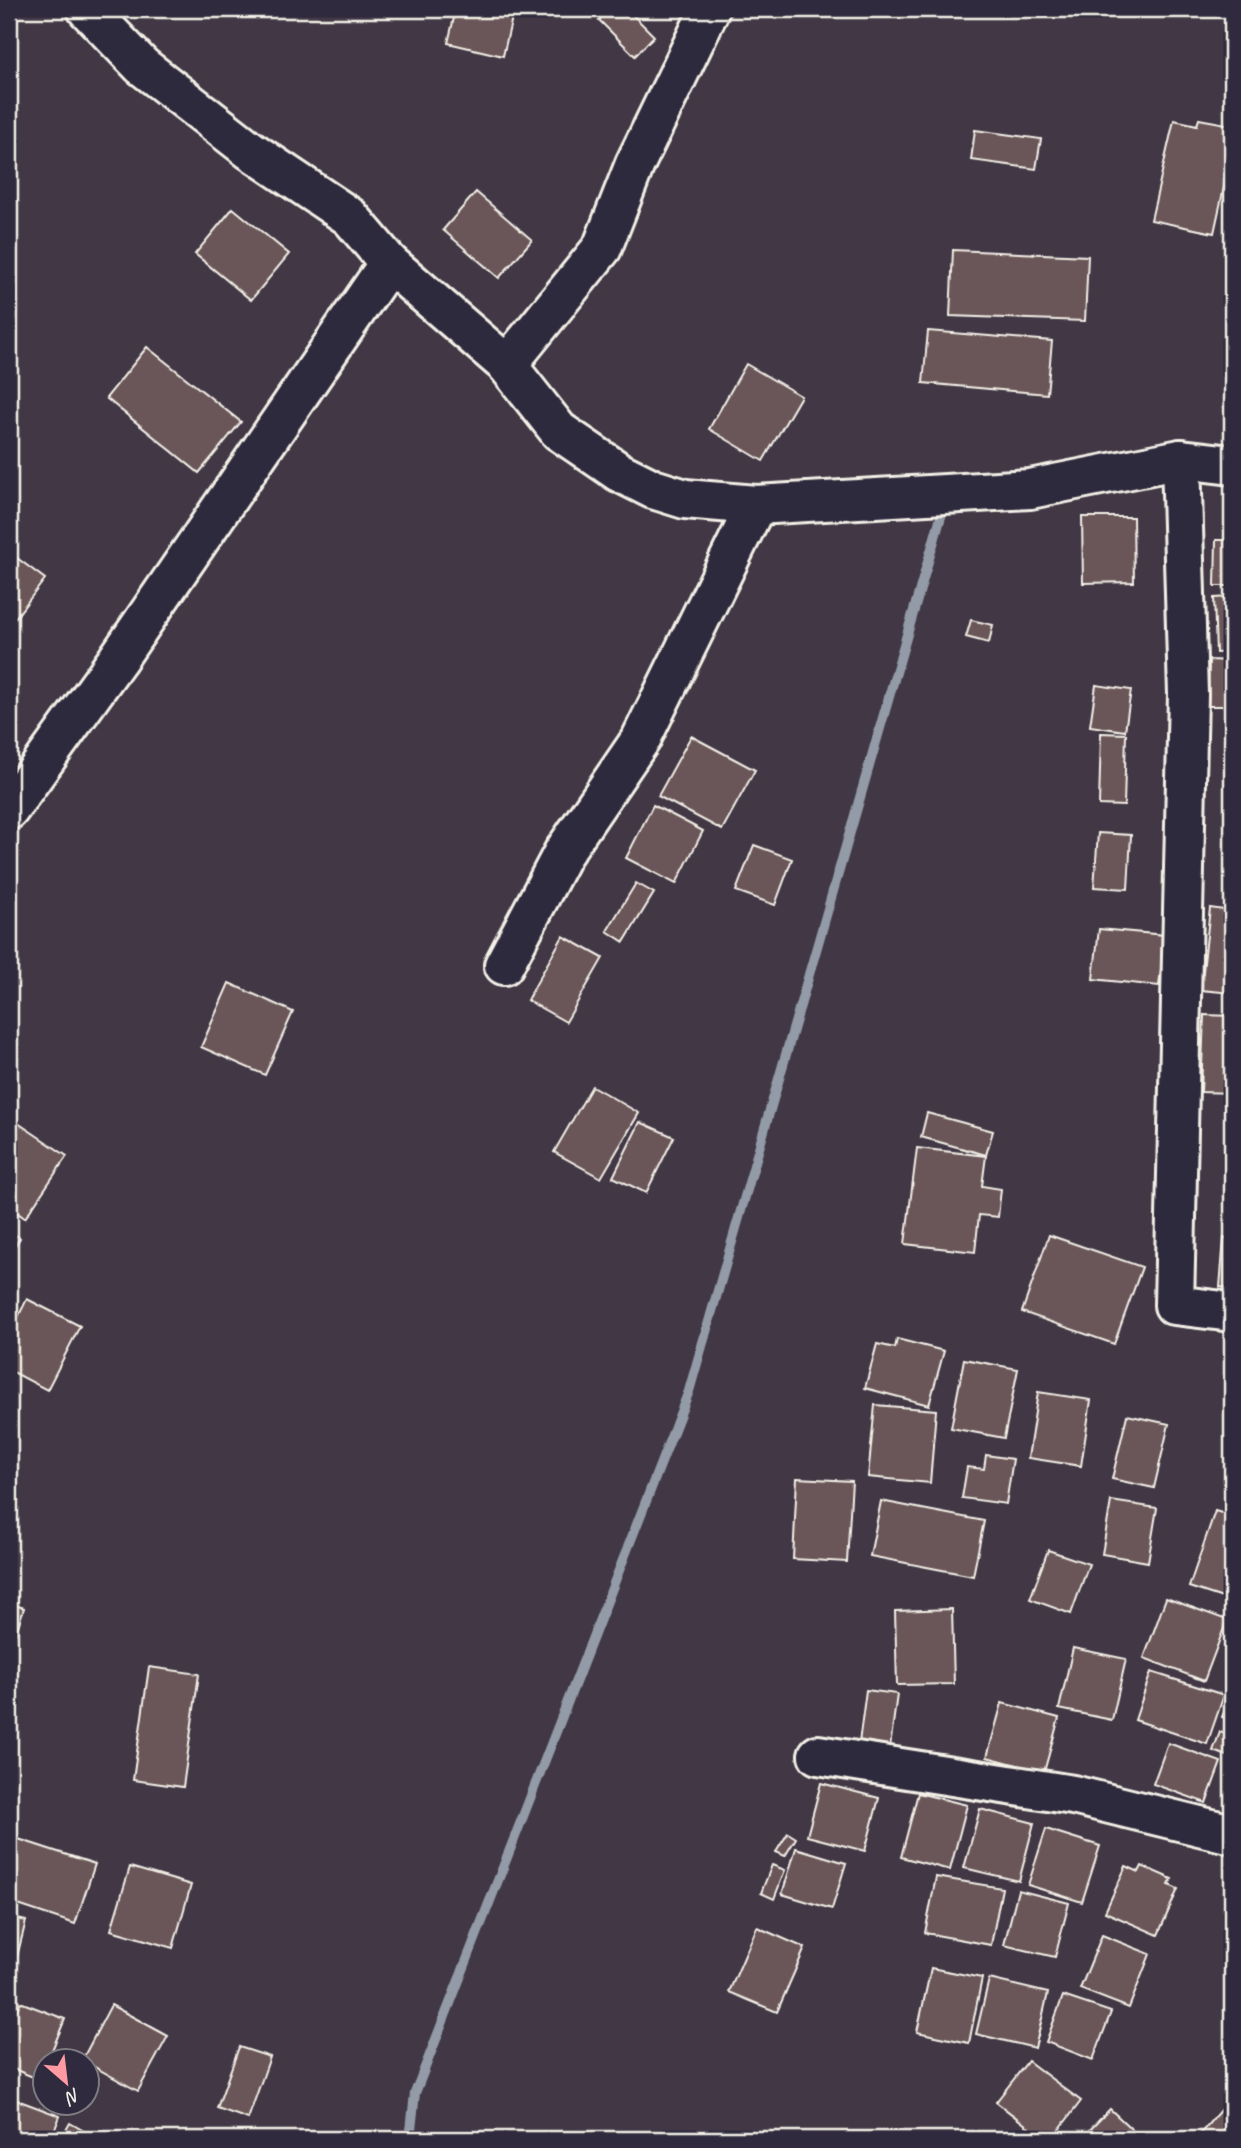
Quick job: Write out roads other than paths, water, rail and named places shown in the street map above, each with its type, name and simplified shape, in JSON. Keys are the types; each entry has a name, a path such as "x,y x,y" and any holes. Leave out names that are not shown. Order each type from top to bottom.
{"street":[{"path":"88,9 142,66 250,150 350,218 389,263 507,365 559,431 619,472 653,489 685,499 756,505 1030,489 1181,459 1232,465"},
{"path":"507,365 602,248 635,164 710,9"},
{"path":"9,810 117,660 389,263"},
{"path":"1181,459 1188,694 1174,1305 1232,1312"},
{"path":"504,965 563,853 641,739 756,505"},
{"path":"818,1755 1073,1795 1232,1835"}],"waterway":[{"path":"410,2139 415,2093 689,1391 946,499"}]}
